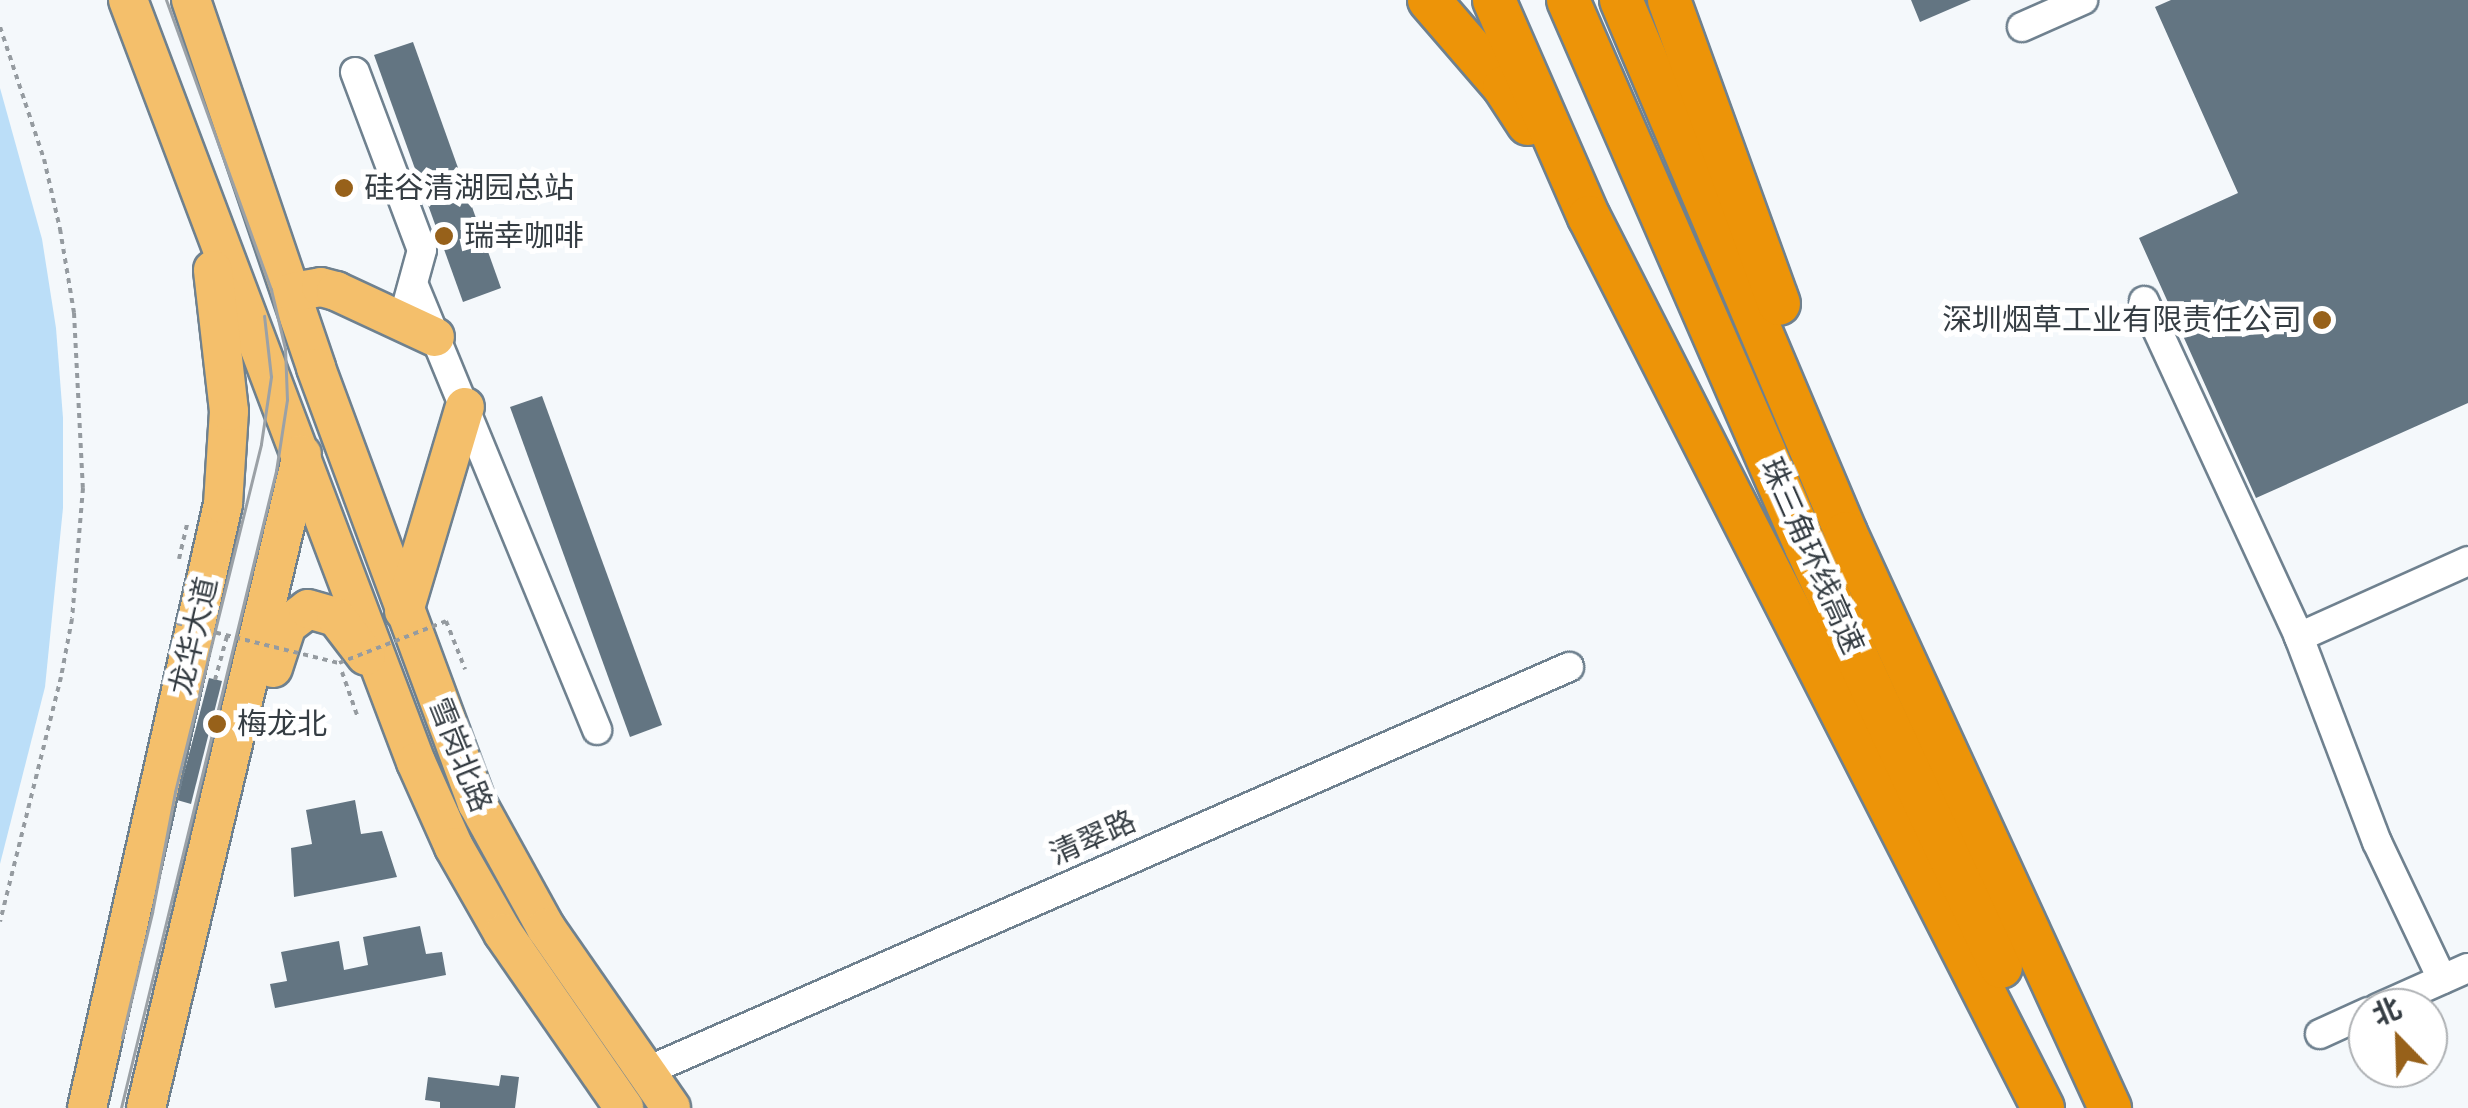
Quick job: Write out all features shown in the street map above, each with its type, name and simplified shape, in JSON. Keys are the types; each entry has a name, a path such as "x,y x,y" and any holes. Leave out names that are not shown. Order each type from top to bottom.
{"highway":[{"path":"1429,0 1504,87 1589,217"},
{"path":"1494,0 1589,217 2042,1108"},
{"name":"珠三角环线高速","path":"1568,0 1806,547 2066,1108"},
{"name":"珠三角环线高速","path":"1620,0 1846,533 2110,1108"},
{"path":"1669,0 1934,727"}],"main road":[{"name":"龙华大道","path":"128,0 301,458"},
{"name":"龙华大道","path":"146,1108 301,458 316,368 190,0"},
{"name":"龙华大道","path":"87,1108 208,580 226,476 229,410 224,341 209,242 188,160"},
{"path":"293,292 321,287 406,304 435,337"},
{"name":"雪岗北路","path":"316,368 477,803 546,928 671,1108"},
{"path":"404,612 464,407"},
{"name":"雪岗北路","path":"301,458 386,685 454,846 504,933 624,1108"},
{"path":"328,525 368,511"},
{"path":"234,744 256,720 284,630 304,610 322,610 336,618 386,685"}],"street":[{"path":"2022,28 2083,0"},
{"path":"355,72 422,250 406,304"},
{"path":"2144,301 2299,637 2377,842 2455,974 2423,988"},
{"path":"435,337 597,730"},
{"path":"2299,637 2468,560"},
{"name":"清翠路","path":"645,1072 1569,667"},
{"path":"2320,1034 2348,1021"}],"path":[{"path":"0,28 44,159 60,229 74,313 83,488 72,619 61,677 0,920"},
{"path":"177,623 339,662 446,621 466,669"},
{"path":"216,680 227,636"},
{"path":"339,662 357,715"}],"water":[{"path":"0,88 42,239 56,328 63,418 63,508 45,687 0,864"}],"building":[{"path":"1911,0 1971,0 1920,22"},
{"name":"深圳烟草工业有限责任公司","path":"2171,0 2468,0 2468,403 2256,498 2139,238 2238,193 2155,7"},
{"path":"413,42 501,288 463,302 374,55"},
{"path":"542,396 662,725 630,737 510,407"},
{"path":"209,678 222,681 191,804 177,800"},
{"path":"355,800 361,834 382,831 397,877 294,897 291,848 312,844 306,810"},
{"path":"420,926 426,954 442,952 446,975 275,1008 270,984 287,981 281,952 339,941 344,970 368,965 363,937"},
{"path":"501,1075 519,1077 515,1108 440,1108 440,1102 425,1100 428,1077 499,1086"}],"tram line":[{"path":"121,1108 276,471 287,400 285,349 271,290 166,0"},
{"path":"122,1038 152,913 175,792 261,444 271,377 264,316"}],"place":[{"name":"硅谷清湖园总站","path":"344,188"},
{"name":"瑞幸咖啡","path":"444,236"},
{"name":"深圳烟草工业有限责任公司","path":"2322,320"},
{"name":"梅龙北","path":"217,724"}]}
